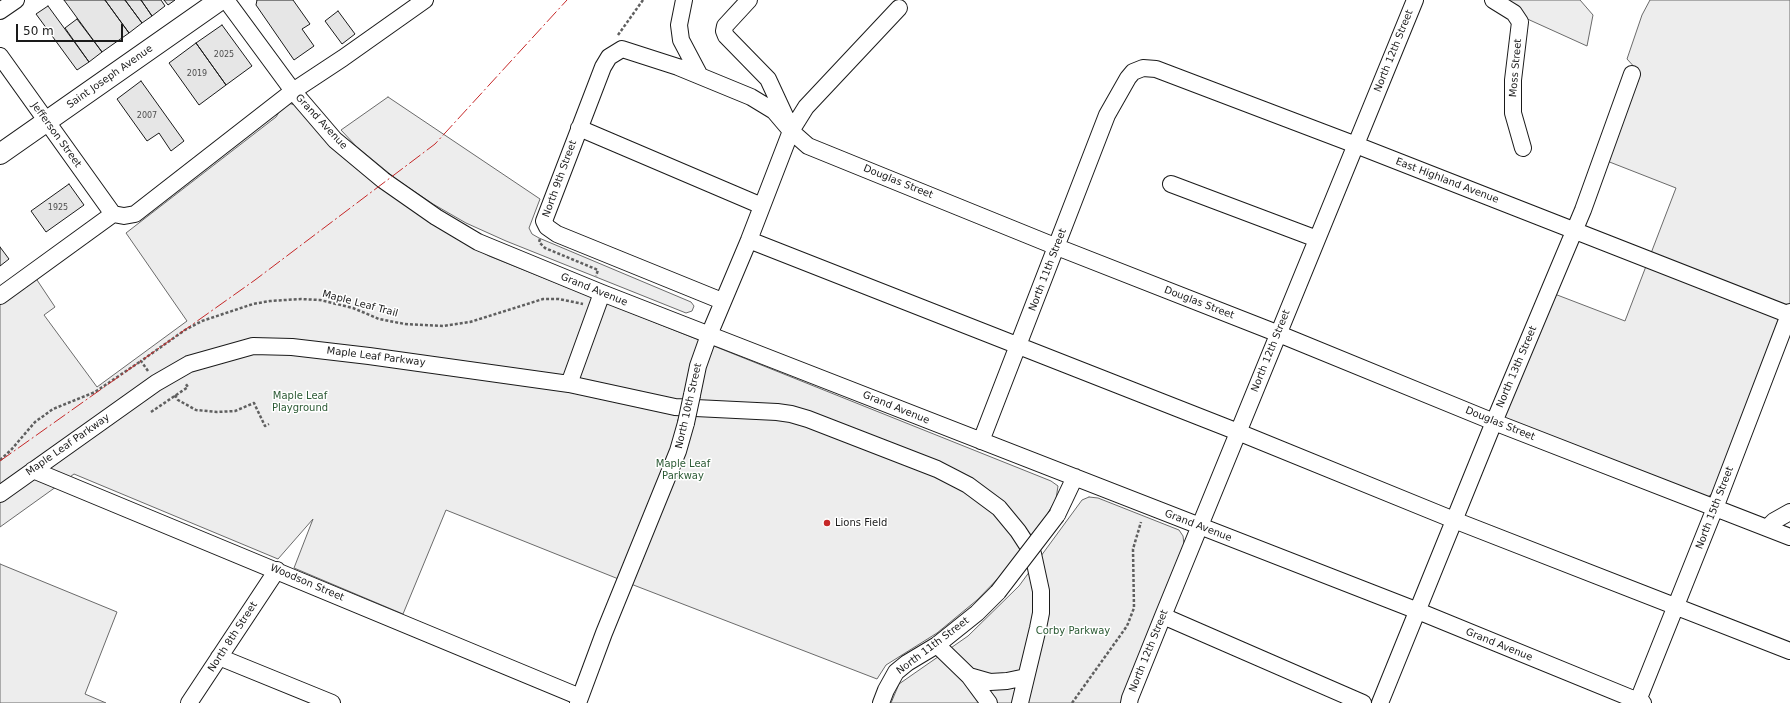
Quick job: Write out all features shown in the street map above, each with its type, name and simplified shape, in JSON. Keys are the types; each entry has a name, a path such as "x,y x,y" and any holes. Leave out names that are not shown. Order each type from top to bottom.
{"main road":[{"name":"Saint Joseph Avenue","path":"0,154 220,0"}],"street":[{"path":"0,11 16,0"},
{"name":"Grand Avenue","path":"226,0 293,92 335,140 383,180 436,217 478,242 602,294 1418,611 1639,702"},
{"path":"0,296 113,214 124,216 135,214 293,92 425,0"},
{"path":"684,0 679,25 680,40 700,76"},
{"path":"749,0 726,26 724,31 726,36 768,79 784,110 791,131"},
{"name":"North 12th Street","path":"1129,703 1163,616 1415,0"},
{"name":"Moss Street","path":"1493,0 1514,13 1520,22 1513,80 1513,113 1523,148"},
{"name":"North 10th Street","path":"579,700 604,633 678,451 686,423 698,366 722,302 749,240 791,131 806,107 899,8"},
{"name":"Douglas Street","path":"622,49 700,76 751,97 774,110 791,131 808,146 1057,247 1279,334 1494,422 1790,538"},
{"name":"North 9th Street","path":"622,49 609,57 603,67 544,222 547,227 557,234 722,302"},
{"name":"Jefferson Street","path":"0,56 113,214"},
{"name":"East Highland Avenue","path":"1116,99 1133,72 1143,68 1156,69 1356,145 1790,314"},
{"name":"North 13th Street","path":"1380,703 1494,422 1574,231 1632,74"},
{"name":"North 11th Street","path":"981,441 1107,115 1116,99"},
{"path":"579,128 762,206"},
{"path":"1171,184 1317,240"},
{"path":"749,240 1238,432 1454,520 1790,651"},
{"path":"569,384 602,294"},
{"name":"North 15th Street","path":"1639,702 1790,314"},
{"name":"Maple Leaf Parkway","path":"0,494 156,383 177,370 189,364 253,346 292,347 369,356 569,384 675,407 777,412 808,419 937,469 968,485 999,508 1018,531 1033,554 1042,591 1041,613 1026,677"},
{"name":"Woodson Street","path":"33,470 277,570 579,700"},
{"name":"North 11th Street","path":"881,703 896,672 907,663 937,645 977,613 998,592 1057,515 1074,477"},
{"path":"1767,528 1774,521 1790,512"},
{"name":"North 8th Street","path":"189,703 277,570"},
{"path":"1163,616 1363,703"},
{"path":"937,645 969,676 989,703"},
{"path":"219,657 332,703"},
{"path":"969,676 990,682 1007,681 1026,677 1020,703"}],"path":[{"name":"Maple Leaf Trail","path":"0,460 12,450 35,422 53,409 95,392 185,330 202,321 253,304 300,299 320,300 353,308 379,319 405,324 442,326 470,322 543,299 559,299 585,304"},
{"path":"141,361 156,383"},
{"path":"151,412 188,387 177,370"},
{"path":"175,395 178,400 196,410 217,412 235,411 254,403 265,426 269,424"},
{"path":"1072,703 1127,626 1134,608 1133,549 1140,522"}],"shaded area":[{"path":"1508,0 1580,0 1593,15 1587,46 1523,17"},
{"path":"1650,0 1790,0 1790,308 1713,493 1705,499 1505,421 1502,414 1552,293 1625,321 1676,188 1607,161 1638,71 1627,59 1642,15"},
{"path":"388,97 540,199 529,228 532,234 691,302 694,306 692,311 686,313 506,241 466,223 433,204 396,179 356,146 341,130"},
{"name":"Maple Leaf Parkway","path":"288,103 295,105 341,155 378,186 454,237 489,256 1051,481 1058,486 1056,499 1040,527 1013,563 977,600 937,633 886,665 877,679 636,586 446,510 403,614 294,568 313,519 278,559 74,474 0,527 0,303 35,277 55,307 44,315 97,387 187,321 126,233 276,117 281,109"},
{"name":"Corby Parkway","path":"1089,497 1098,498 1179,530 1183,536 1184,544 1128,682 1122,703 891,703 899,684 968,636 1019,586 1082,500"},
{"path":"0,564 117,612 85,694 106,703 0,703"}],"building":[{"path":"64,0 105,0 129,33 102,52"},
{"path":"105,0 125,0 142,23 129,33"},
{"path":"125,0 141,0 152,16 142,23"},
{"path":"141,0 161,0 165,6 152,16"},
{"path":"164,0 175,0 168,5"},
{"path":"257,0 293,0 310,24 302,29 314,46 294,60 256,5"},
{"path":"48,6 89,62 77,70 36,14"},
{"path":"338,11 355,34 342,44 325,21"},
{"path":"77,19 102,52 89,62 65,28"},
{"path":"222,25 252,66 226,85 196,43"},
{"path":"196,43 226,85 199,105 169,63"},
{"path":"141,81 184,141 171,151 159,133 147,141 117,99"},
{"path":"69,184 84,205 46,232 31,211"},
{"path":"0,247 9,259 0,266"}],"power":[{"path":"0,461 255,280 435,144 567,0"}],"place":[{"name":"Lions Field","path":"827,523"}],"park label":[{"name":"Maple Leaf Playground","path":"300,402"}]}
